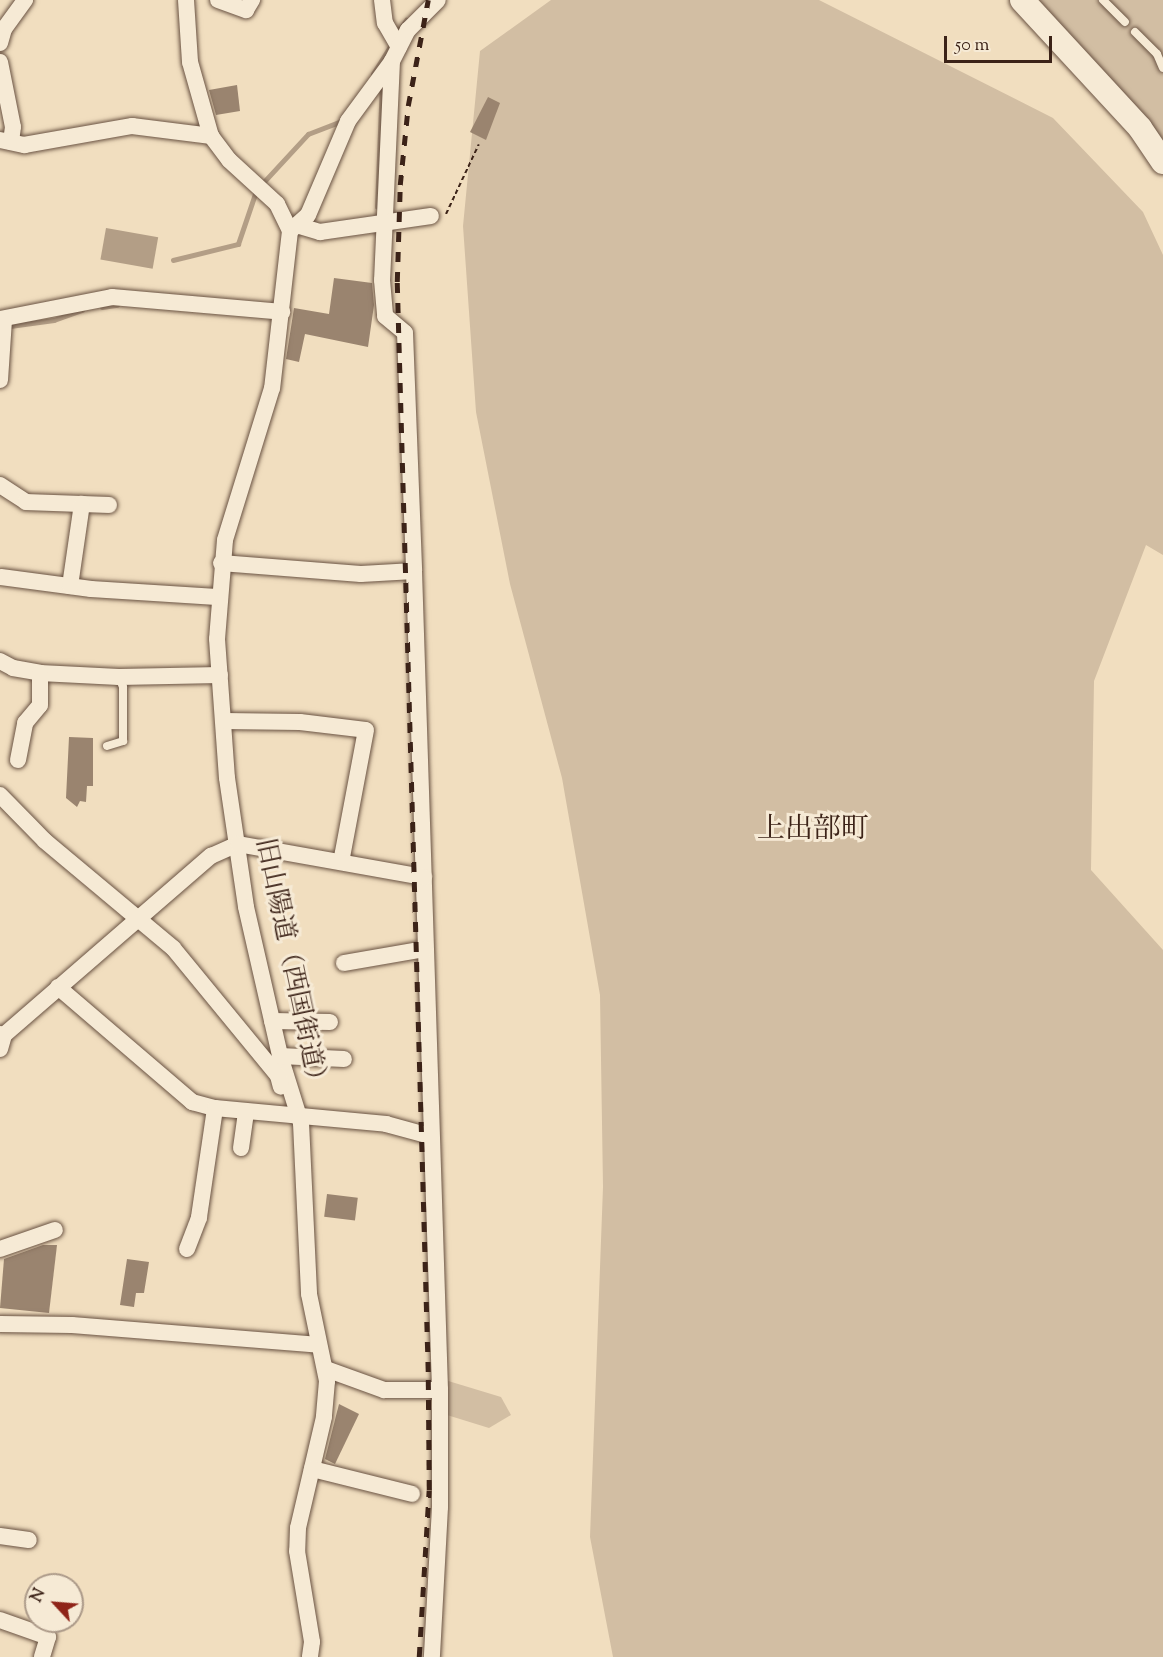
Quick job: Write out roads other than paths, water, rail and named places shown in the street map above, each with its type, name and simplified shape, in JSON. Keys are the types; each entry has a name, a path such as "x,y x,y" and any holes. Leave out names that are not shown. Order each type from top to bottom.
{"main road":[{"path":"1022,0 1140,128 1163,162"}],"street":[{"path":"0,43 4,29 25,0"},
{"path":"186,0 184,29 189,62 211,136 229,160 281,210 295,228 320,232 431,216"},
{"path":"218,0 246,10 252,0"},
{"path":"382,0 394,47 383,223 383,309 389,321 405,333 440,1390 440,1507 432,1657"},
{"path":"414,23 418,0"},
{"path":"295,228 314,204 348,121 394,47 414,23 438,0"},
{"path":"0,62 13,127 5,141 24,145 132,126 211,136"},
{"name":"旧山陽道（西国街道）","path":"295,228 272,388 231,512 217,597 224,721 246,907 280,1056 298,1115 309,1294 326,1369 327,1397 297,1551 312,1642 310,1657"},
{"path":"0,380 2,319 112,297 282,312"},
{"path":"0,485 26,502 110,505"},
{"path":"70,586 82,504"},
{"path":"221,563 362,574 414,571"},
{"path":"1,577 70,586 217,597"},
{"path":"0,661 13,668 40,673 119,677 220,675"},
{"path":"18,760 25,723 40,705 40,673"},
{"path":"224,721 300,722 366,730 341,862"},
{"path":"0,795 45,841 172,948 278,1076 286,1104 298,1115"},
{"path":"1,1039 211,855 238,844 424,877"},
{"path":"344,963 425,949"},
{"path":"58,987 181,1095 215,1108 386,1124 430,1136"},
{"path":"272,1022 330,1022"},
{"path":"280,1056 344,1059"},
{"path":"187,1249 199,1217 215,1108"},
{"path":"241,1148 246,1111"},
{"path":"0,1249 55,1230"},
{"path":"0,1324 72,1325 319,1345"},
{"path":"326,1369 384,1390 440,1390"},
{"path":"312,1469 412,1494"},
{"path":"0,1536 29,1540"},
{"path":"0,1620 48,1637 42,1657"}],"lane":[{"path":"1103,0 1125,22"},
{"path":"1135,32 1157,54 1163,68"},
{"path":"107,746 123,741 123,687 119,677"}],"waterway":[{"path":"396,35 406,20"},
{"path":"373,74 392,43"},
{"path":"377,207 382,85"},
{"path":"261,185 308,134 342,121"},
{"path":"173,260 238,244 256,191"},
{"path":"102,307 117,305"},
{"path":"10,326 54,320 82,310"}],"railway":[{"path":"419,1657 429,1490 428,1372 397,282 400,185 408,106 428,0"}],"district":[{"name":"上出部町","path":"813,830"}]}
